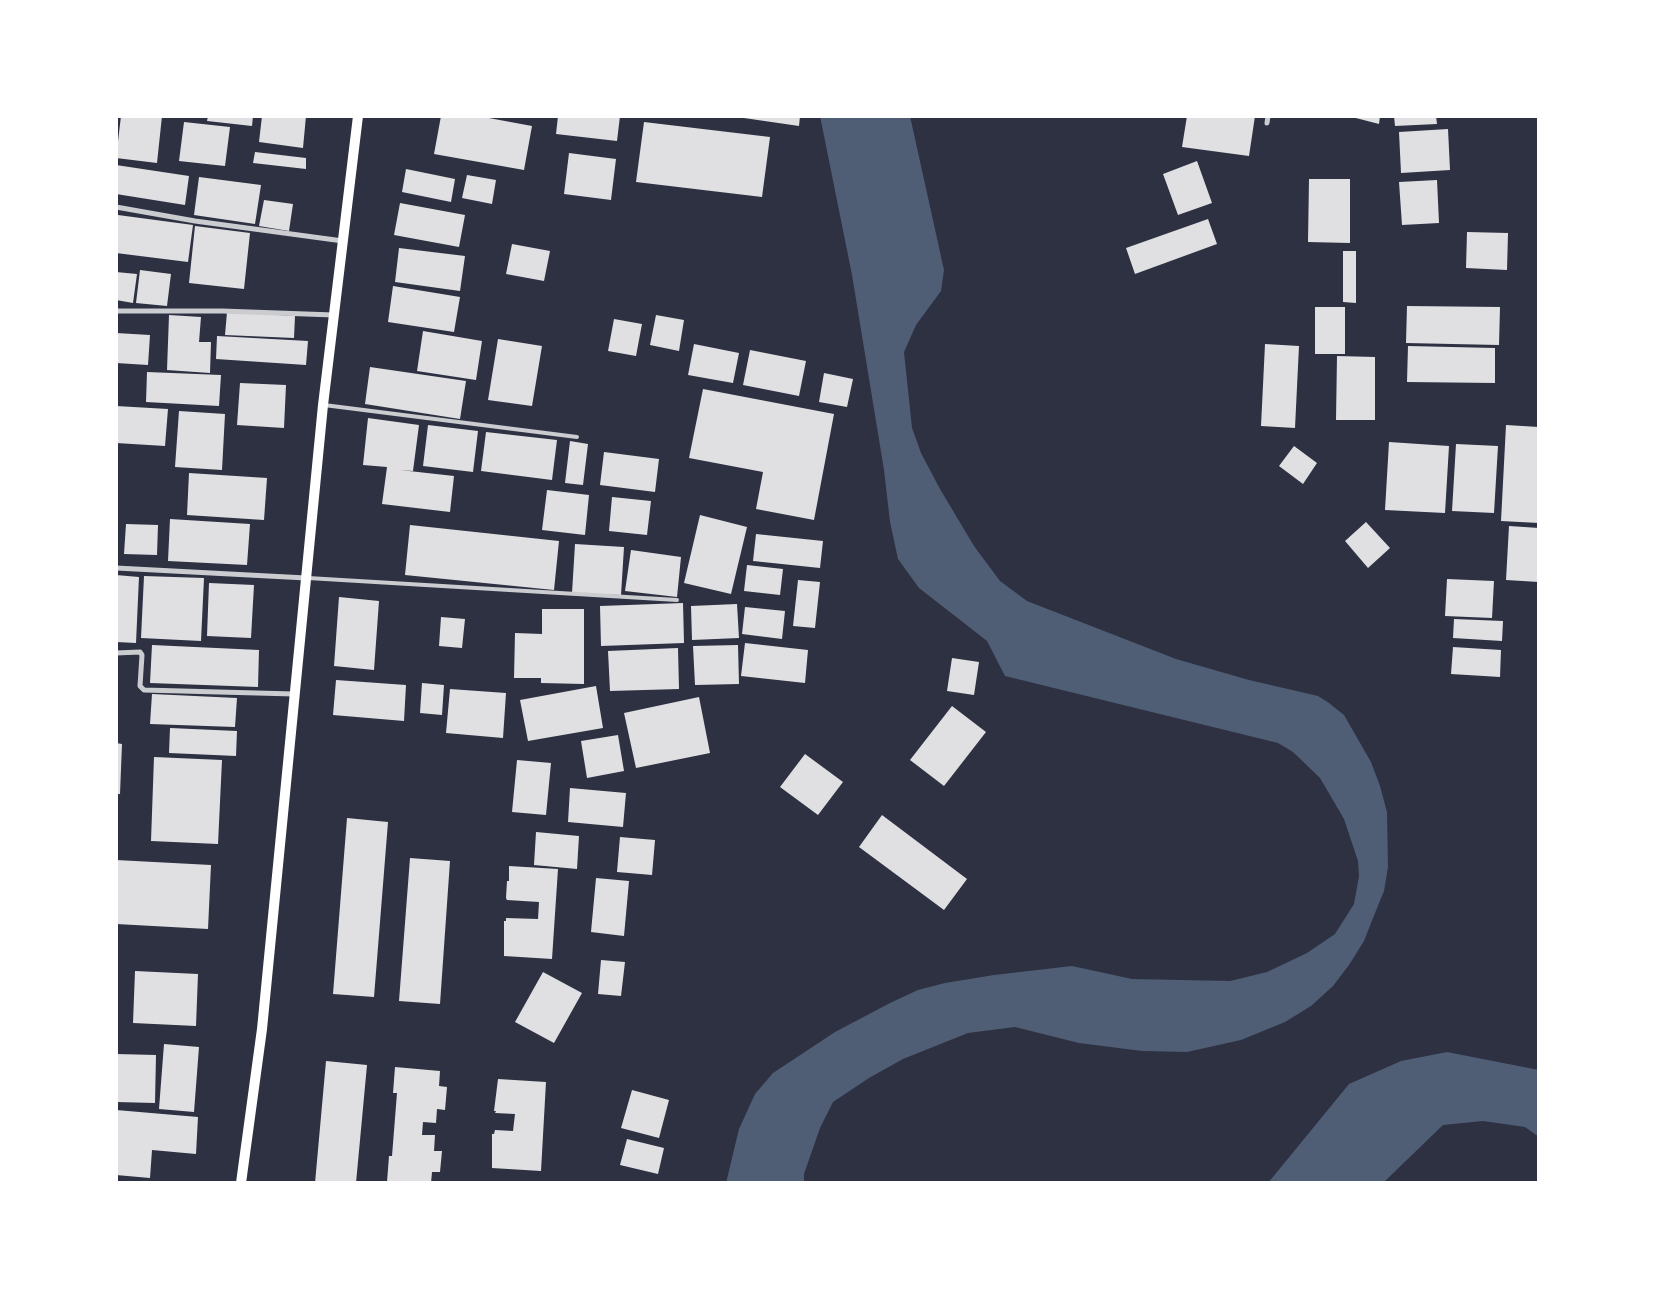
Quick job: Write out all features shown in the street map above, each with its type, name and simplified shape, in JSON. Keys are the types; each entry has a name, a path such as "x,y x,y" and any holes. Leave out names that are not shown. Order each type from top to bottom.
{"main road":[{"path":"241,1183 262,1029 323,405 358,116"}],"street":[{"path":"1267,123 1268,116"},
{"path":"116,207 194,221 343,241"},
{"path":"116,311 222,311 334,315"},
{"path":"116,568 306,578"},
{"path":"116,654 140,652 142,655 140,686 144,690 295,694"}],"lane":[{"path":"323,405 577,437"},
{"path":"306,578 678,600"}],"water":[{"path":"820,116 910,116 944,270 941,291 916,325 904,352 912,428 921,453 940,489 974,546 1000,581 1027,601 1176,659 1249,680 1318,696 1329,703 1344,715 1371,762 1380,786 1387,812 1388,867 1384,891 1364,941 1349,965 1333,986 1311,1006 1285,1022 1241,1040 1187,1052 1142,1051 1079,1043 1015,1027 968,1033 903,1059 869,1078 833,1102 820,1128 804,1174 804,1183 726,1183 739,1129 755,1094 773,1073 835,1032 890,1003 918,990 945,983 1072,966 1132,979 1230,981 1267,972 1307,953 1335,934 1354,904 1359,876 1358,861 1344,819 1320,778 1293,752 1278,743 1005,676 987,641 919,588 898,559 890,522 884,470 852,275"},
{"path":"1447,1052 1539,1070 1539,1137 1525,1127 1483,1121 1443,1125 1383,1183 1268,1183 1349,1084 1401,1061"}],"building":[{"path":"121,116 162,116 157,163 116,158"},
{"path":"208,116 253,116 252,126 207,121"},
{"path":"262,116 306,116 303,148 259,142"},
{"path":"441,116 478,116 532,126 524,170 434,154"},
{"path":"558,116 620,116 617,141 556,134"},
{"path":"730,116 800,116 799,126"},
{"path":"1187,116 1255,116 1249,156 1182,147"},
{"path":"1348,116 1380,116 1379,124"},
{"path":"1394,116 1436,116 1437,124 1395,126"},
{"path":"184,122 230,127 225,166 179,161"},
{"path":"644,122 770,137 762,197 636,182"},
{"path":"1448,129 1450,170 1401,173 1399,132"},
{"path":"255,152 306,158 306,169 253,163"},
{"path":"569,153 616,159 611,200 564,194"},
{"path":"1197,161 1212,203 1178,215 1163,174"},
{"path":"116,165 189,176 185,205 116,194"},
{"path":"406,169 455,179 451,202 402,192"},
{"path":"467,175 496,180 492,204 462,198"},
{"path":"199,177 261,185 255,224 194,215"},
{"path":"1309,179 1350,179 1350,243 1308,242"},
{"path":"1437,180 1439,223 1402,225 1399,182"},
{"path":"264,200 293,204 289,231 259,226"},
{"path":"400,203 465,215 459,247 394,235"},
{"path":"118,215 193,225 188,262 116,253"},
{"path":"1208,219 1217,244 1135,274 1126,248"},
{"path":"195,226 250,233 244,289 189,283"},
{"path":"1467,232 1508,233 1507,270 1466,268"},
{"path":"512,244 550,251 544,281 506,274"},
{"path":"399,248 465,256 460,291 395,282"},
{"path":"1343,251 1356,251 1356,303 1343,302"},
{"path":"140,270 171,274 167,306 136,303"},
{"path":"116,272 137,274 133,303 116,300"},
{"path":"393,286 460,297 454,332 388,322"},
{"path":"1407,306 1500,307 1499,345 1406,343"},
{"path":"1315,307 1345,307 1345,354 1315,354"},
{"path":"227,312 295,316 294,338 225,335"},
{"path":"169,315 201,317 199,342 211,342 210,373 167,370"},
{"path":"656,315 684,320 679,351 650,345"},
{"path":"614,319 642,324 636,356 608,351"},
{"path":"423,331 482,341 476,380 417,371"},
{"path":"116,333 150,335 148,365 116,363"},
{"path":"217,336 308,341 306,365 216,359"},
{"path":"498,339 542,346 532,406 488,400"},
{"path":"694,344 739,353 733,383 688,375"},
{"path":"1265,344 1299,346 1295,428 1261,426"},
{"path":"1408,346 1495,348 1495,383 1407,382"},
{"path":"750,350 806,361 799,396 743,385"},
{"path":"1337,356 1375,357 1375,420 1336,420"},
{"path":"370,367 466,381 460,419 365,404"},
{"path":"147,372 221,375 219,406 146,402"},
{"path":"824,373 853,379 847,407 819,402"},
{"path":"240,383 286,385 284,428 237,425"},
{"path":"703,389 834,414 814,520 756,509 763,472 689,458"},
{"path":"116,406 168,409 165,446 116,443"},
{"path":"179,411 225,414 222,470 175,467"},
{"path":"368,418 419,425 413,471 400,470 454,476 450,512 382,504 387,467 363,465"},
{"path":"428,425 478,431 473,472 423,466"},
{"path":"1506,425 1539,427 1539,523 1501,521"},
{"path":"486,432 557,440 552,480 481,471"},
{"path":"570,441 588,444 583,485 565,483"},
{"path":"1389,442 1449,446 1445,513 1385,510"},
{"path":"1456,444 1498,446 1494,513 1452,511"},
{"path":"1294,446 1317,463 1303,484 1279,466"},
{"path":"604,452 659,459 655,492 600,485"},
{"path":"189,473 267,478 264,520 187,515"},
{"path":"547,490 589,495 585,535 542,530"},
{"path":"612,497 651,501 647,535 609,531"},
{"path":"700,515 747,527 731,594 684,583"},
{"path":"170,519 250,524 247,565 168,561"},
{"path":"1366,522 1390,548 1368,568 1345,541"},
{"path":"126,524 158,525 157,555 124,554"},
{"path":"410,525 559,541 554,590 405,575"},
{"path":"1509,526 1539,528 1539,582 1506,580"},
{"path":"756,534 823,541 820,568 753,561"},
{"path":"575,544 624,547 621,595 572,593"},
{"path":"631,550 681,557 677,597 625,591"},
{"path":"747,565 783,569 780,595 744,591"},
{"path":"116,575 139,577 136,643 116,642"},
{"path":"144,576 204,578 201,641 141,638"},
{"path":"1447,579 1494,581 1492,618 1445,616"},
{"path":"798,580 820,582 815,628 793,626"},
{"path":"209,583 254,585 251,638 207,636"},
{"path":"339,597 379,601 374,670 334,666"},
{"path":"683,603 684,643 601,646 600,606"},
{"path":"737,604 739,638 692,640 691,606"},
{"path":"745,607 785,611 782,639 742,634"},
{"path":"542,609 584,609 584,684 541,683 541,678 514,678 515,633 542,634"},
{"path":"441,617 465,619 462,648 439,646"},
{"path":"1454,619 1503,621 1502,641 1453,638"},
{"path":"745,643 808,650 805,683 741,676"},
{"path":"152,645 259,650 258,687 150,683"},
{"path":"738,645 739,684 695,685 693,646"},
{"path":"1453,647 1501,650 1500,677 1451,674"},
{"path":"678,648 679,689 610,691 608,651"},
{"path":"952,658 979,662 974,695 947,691"},
{"path":"336,680 406,685 404,721 333,715"},
{"path":"422,683 444,685 442,715 420,713"},
{"path":"596,686 603,728 528,741 520,700"},
{"path":"450,689 506,693 503,738 446,733"},
{"path":"152,694 237,698 235,727 150,724"},
{"path":"699,697 710,753 636,768 624,713"},
{"path":"952,706 986,732 944,786 910,760"},
{"path":"170,728 237,731 236,756 169,753"},
{"path":"618,735 624,771 587,778 581,741"},
{"path":"116,743 122,744 120,794 116,794"},
{"path":"805,754 843,782 818,815 780,787"},
{"path":"154,757 222,760 218,844 151,841"},
{"path":"517,760 551,763 546,815 512,812"},
{"path":"570,788 626,793 623,827 568,822"},
{"path":"882,815 967,879 944,910 859,847"},
{"path":"347,818 388,822 374,997 333,994"},
{"path":"536,832 579,836 577,869 534,865"},
{"path":"620,837 655,840 652,875 617,872"},
{"path":"410,858 450,861 440,1004 399,1001"},
{"path":"116,860 211,865 208,929 116,924"},
{"path":"509,866 558,869 552,959 504,956 504,921 506,921 506,918 538,919 539,902 507,900"},
{"path":"596,878 629,881 624,936 591,932"},
{"path":"601,960 625,962 621,996 598,994"},
{"path":"135,971 198,974 196,1026 133,1023"},
{"path":"543,972 582,993 554,1043 515,1022"},
{"path":"164,1044 199,1047 194,1112 159,1109"},
{"path":"116,1054 156,1055 155,1103 116,1102"},
{"path":"326,1061 367,1065 356,1183 315,1183"},
{"path":"395,1067 440,1071 439,1086 447,1087 445,1110 437,1109 436,1123 423,1122 422,1135 435,1135 434,1151 442,1151 440,1172 432,1172 431,1183 387,1182 389,1156 392,1156 397,1093 393,1093"},
{"path":"498,1079 546,1082 541,1171 492,1168 492,1134 494,1134 495,1130 513,1131 515,1114 495,1113 496,1111 494,1111"},
{"path":"632,1090 669,1100 659,1138 621,1128"},
{"path":"116,1110 198,1117 196,1154 152,1150 150,1178 116,1175"},
{"path":"627,1139 664,1148 658,1174 620,1165"}]}
